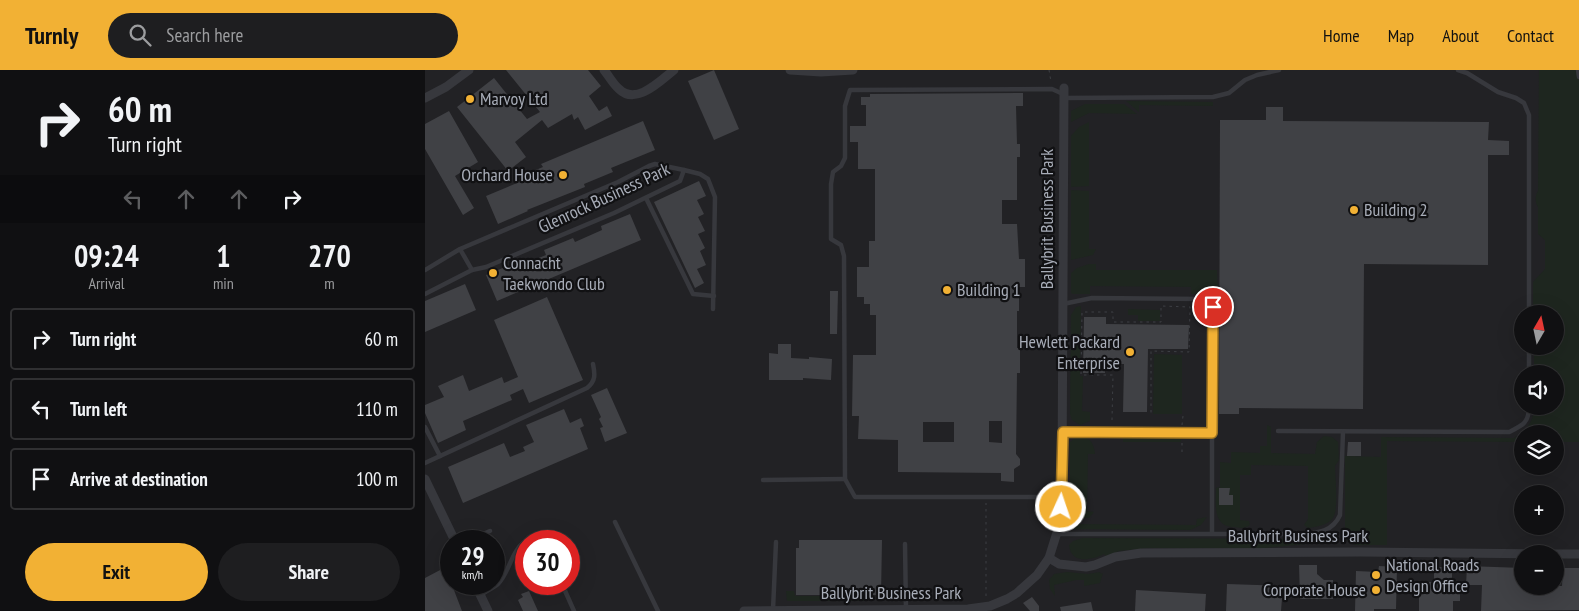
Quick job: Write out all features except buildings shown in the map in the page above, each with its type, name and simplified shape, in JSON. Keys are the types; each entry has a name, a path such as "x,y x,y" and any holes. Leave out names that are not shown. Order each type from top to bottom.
{"street":[{"path":"425,98 446,87 469,70"},
{"path":"604,70 618,88 634,95 648,89 673,70"},
{"path":"790,70 821,72 853,70"},
{"name":"Ballybrit Business Park","path":"744,611 946,610 986,607 1017,593 1037,575 1049,558 1059,530 1063,432 1064,93"},
{"path":"425,480 450,530"},
{"name":"Ballybrit Business Park","path":"1049,558 1059,564 1087,567 1115,557 1141,553 1514,554"},
{"name":"Ballybrit Business Park","path":"1564,554 1579,554"},
{"path":"481,595 488,611"}],"lane":[{"path":"1279,70 1257,75 1245,80 1229,93 1213,97 1064,93 1051,89 850,90 845,106 845,158 841,166 833,172 831,184 831,239 841,245 844,256 845,480 855,497 1036,498 1047,502 1059,530 1317,533 1333,526 1341,510 1343,432"},
{"path":"1458,70 1467,73 1499,92 1516,98 1524,104 1529,115 1529,305"},
{"path":"1578,70 1579,76"},
{"name":"Glenrock Business Park","path":"425,270 460,249 649,166 655,164 684,170 680,181 646,198 486,267 472,270 425,294"},
{"path":"684,170 700,174 708,180 715,197 713,309"},
{"path":"646,198 693,294 714,296"},
{"path":"460,249 472,270"},
{"path":"1063,304 1092,298 1196,299 1211,302 1212,533"},
{"path":"425,463 587,388 593,384 595,377 593,364"},
{"path":"1278,431 1509,432 1524,424 1529,415"},
{"path":"425,426 440,456"},
{"path":"1063,432 1212,433"},
{"path":"763,480 845,480"},
{"path":"615,522 658,611"},
{"path":"773,610 776,542"},
{"path":"905,544 905,610"},
{"path":"505,576 515,555"},
{"path":"566,595 574,611"}],"path":[{"path":"1049,70 1051,89"},
{"path":"1112,420 1113,375 1081,375 1082,312 1113,312 1113,322 1161,322 1161,306 1190,307 1189,352 1151,351 1151,416"},
{"path":"1183,416 1183,428"},
{"path":"1182,438 1182,452"},
{"path":"986,497 986,607"}],"shaded area":[{"path":"425,70 1574,70 1579,99 1579,611 425,611"},
{"path":"1539,70 1579,70 1579,442 1564,442 1564,425 1529,425 1533,415 1564,415 1564,365 1534,365 1534,355 1564,355 1564,305 1533,305 1533,282 1545,269 1545,240 1538,234 1536,195 1538,191"},
{"path":"1126,101 1213,102 1213,106 1139,105 1139,112"},
{"path":"1085,104 1124,104 1137,114 1089,113 1071,122 1071,111"},
{"path":"1089,122 1089,186 1071,187 1071,136 1079,127"},
{"path":"1071,190 1089,191 1089,249 1096,249 1093,255 1071,260"},
{"path":"1096,264 1096,270 1217,270 1218,299 1216,300 1210,294 1191,294 1191,287 1090,286 1090,294 1071,293 1071,273 1077,268"},
{"path":"1081,306 1080,376 1083,376 1082,411 1090,412 1090,421 1080,425 1072,420 1070,414 1071,315 1076,307"},
{"path":"1128,309 1160,310 1160,321 1138,321 1138,315 1128,315"},
{"path":"1154,354 1182,355 1182,414 1153,414"},
{"path":"1267,425 1271,427 1271,453 1315,454 1317,442 1324,436 1332,437 1338,442 1339,460 1335,466 1336,508 1333,518 1328,522 1308,528 1304,525 1308,519 1308,466 1251,465 1251,475 1240,475 1240,520 1249,521 1250,525 1242,528 1227,526 1219,519 1216,507 1216,488 1220,487 1220,462 1231,463 1231,452 1260,453 1260,446 1267,446"},
{"path":"1081,436 1091,442 1095,454 1088,454 1087,511 1094,512 1089,518 1070,517 1070,442"},
{"path":"1123,437 1181,438 1181,442 1123,442"},
{"path":"1381,437 1514,438 1514,442 1387,441 1387,545 1355,545 1345,539 1345,456 1381,457"},
{"path":"1207,517 1201,525 1190,530 1072,529 1069,527 1073,524 1196,525 1197,519"},
{"path":"1330,535 1333,539 1329,544 1265,548 1149,548 1119,551 1106,556 1104,554 1088,559 1074,556 1069,545 1073,541 1083,538 1306,539"},
{"path":"1067,572 1103,573 1100,583 1084,586 1084,580 1076,580 1054,585 1055,596 1050,589 1049,580 1054,574"},
{"path":"786,591 794,591 795,596 861,596 867,597 868,601 787,601"}],"place":[{"name":"Marvoy Ltd","path":"470,99"},
{"name":"Orchard House","path":"563,175"},
{"name":"Building 2","path":"1354,210"},
{"name":"Connacht Taekwondo Club","path":"493,273"},
{"name":"Building 1","path":"947,290"},
{"name":"Hewlett Packard Enterprise","path":"1130,352"},
{"name":"National Roads Design Office","path":"1376,575"},
{"name":"Corporate House","path":"1376,590"}],"route":[{"path":"1061,507 1063,432 1212,433 1213,307"}]}
